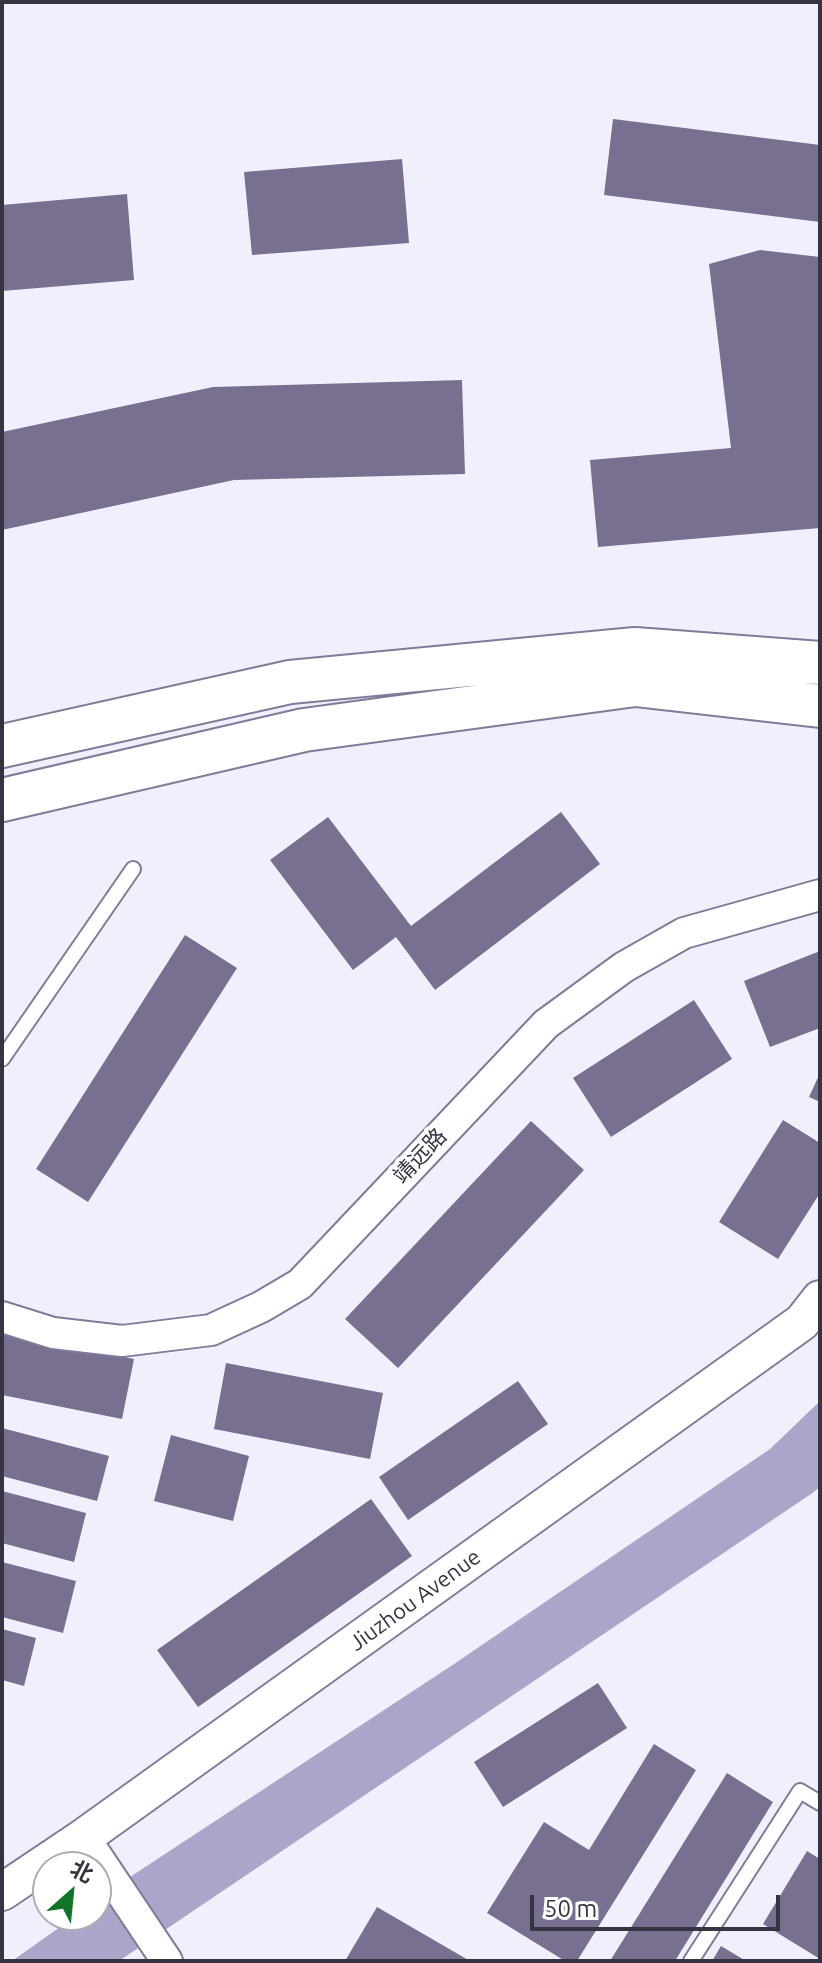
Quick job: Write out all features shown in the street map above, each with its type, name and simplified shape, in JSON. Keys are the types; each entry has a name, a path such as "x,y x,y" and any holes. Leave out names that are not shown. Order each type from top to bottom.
{"main road":[{"path":"2,746 305,681 635,649 820,663"},
{"path":"2,800 304,730 635,685 820,706"}],"street":[{"name":"靖远路","path":"2,1317 53,1333 122,1341 211,1330 261,1307 300,1284 490,1081 557,1016 624,967 684,933 820,895"},
{"name":"Jiuzhou Avenue","path":"2,1892 92,1850 802,1322 820,1299"},
{"path":"92,1850 162,1953"}],"lane":[{"path":"2,1059 133,869"},
{"path":"691,1961 800,1791 820,1803"}],"shaded area":[{"path":"820,1401 820,1487 811,1494 119,1961 12,1961 54,1931 112,1931 112,1890 454,1664 770,1449"}],"building":[{"path":"613,119 820,145 820,222 604,195"},
{"path":"402,159 409,243 252,255 244,172"},
{"path":"127,194 134,280 2,291 2,205"},
{"path":"760,250 820,257 820,528 598,547 590,460 731,448 709,264"},
{"path":"462,380 465,474 234,480 2,530 2,432 213,387"},
{"path":"561,812 600,864 435,990 396,937 353,970 270,860 328,817 411,926"},
{"path":"185,935 237,968 88,1202 36,1169"},
{"path":"820,951 820,1028 770,1047 744,981"},
{"path":"694,1000 732,1059 611,1137 573,1078"},
{"path":"820,1073 820,1102 809,1097"},
{"path":"783,1120 820,1143 820,1193 778,1259 719,1222"},
{"path":"531,1121 584,1170 398,1368 345,1319"},
{"path":"2,1333 134,1359 122,1419 2,1395"},
{"path":"226,1363 383,1393 370,1459 214,1429"},
{"path":"518,1381 548,1424 408,1520 379,1477"},
{"path":"2,1428 109,1456 97,1501 2,1476"},
{"path":"171,1435 249,1456 233,1521 154,1501"},
{"path":"2,1491 86,1513 74,1562 2,1543"},
{"path":"371,1499 412,1556 198,1707 157,1650"},
{"path":"2,1562 76,1581 63,1633 2,1617"},
{"path":"2,1629 36,1638 24,1686 2,1680"},
{"path":"598,1683 627,1728 503,1807 474,1762"},
{"path":"654,1744 696,1770 577,1961 565,1961 487,1913 544,1822 589,1850"},
{"path":"727,1773 773,1802 675,1961 610,1961"},
{"path":"807,1851 820,1859 820,1959 763,1924"},
{"path":"377,1907 470,1961 345,1961"},
{"path":"721,1946 746,1961 712,1961"}]}
